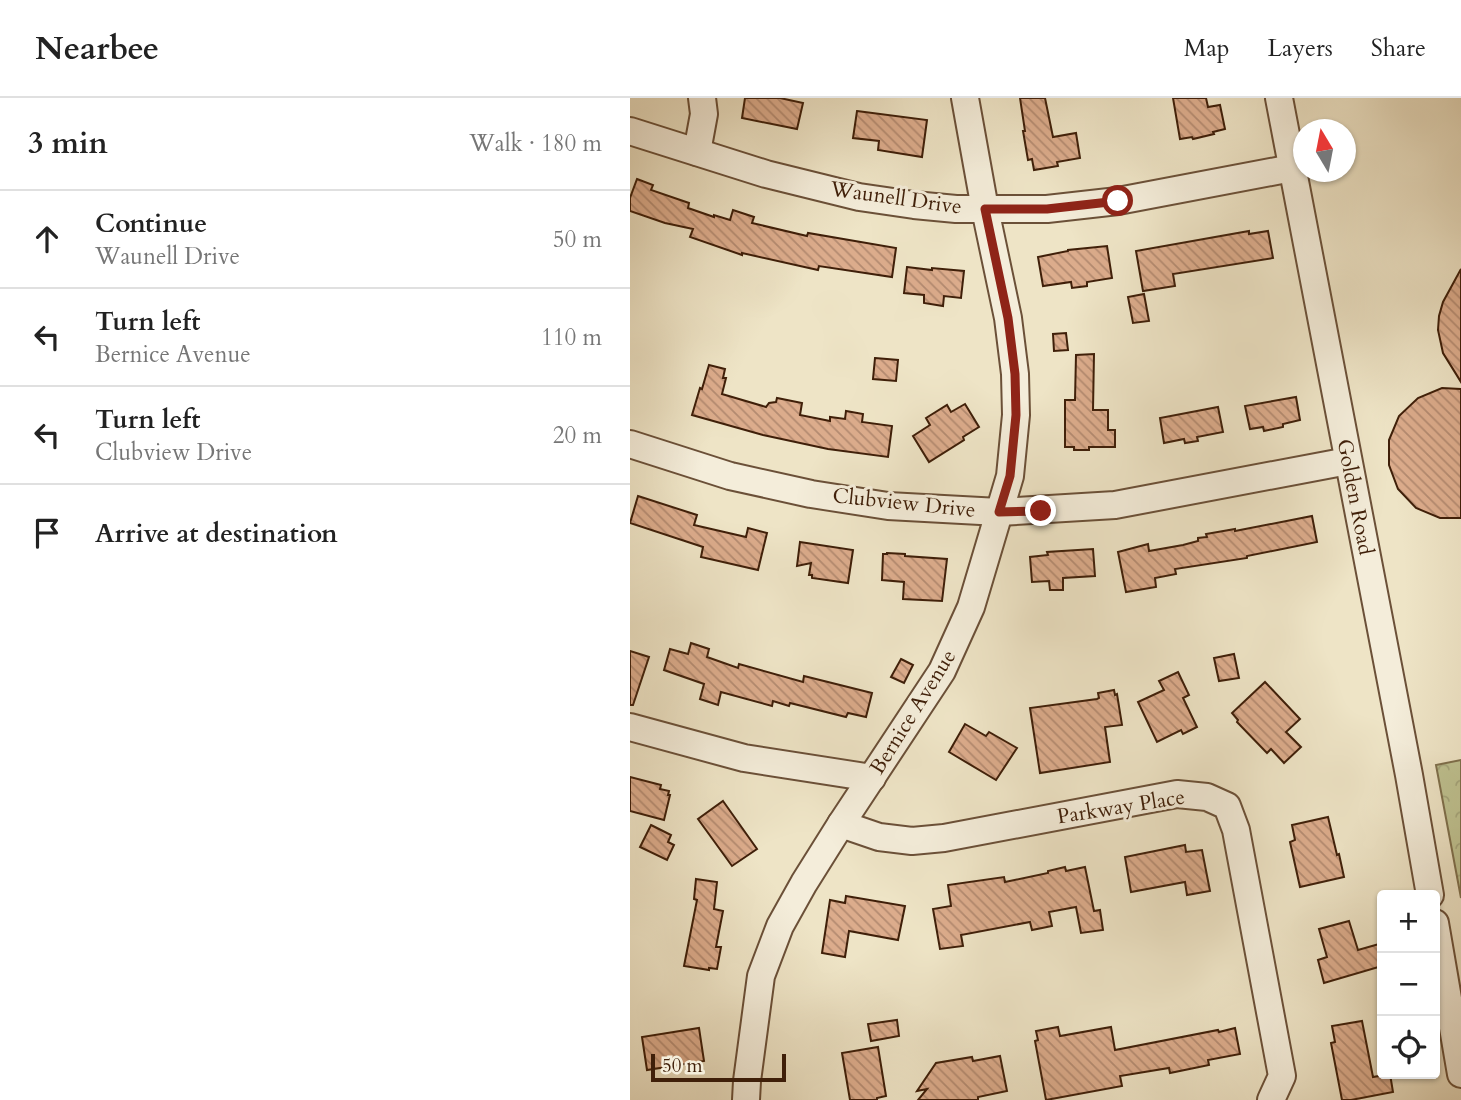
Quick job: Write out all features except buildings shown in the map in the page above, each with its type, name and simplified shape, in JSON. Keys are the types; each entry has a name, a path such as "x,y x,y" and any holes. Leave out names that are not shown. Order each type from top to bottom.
{"street":[{"path":"697,152 704,114 702,98"},
{"name":"Bernice Avenue","path":"746,1100 761,976 780,926 841,824 942,671 971,607 1010,476 1016,415 1015,374 1008,318 965,98"},
{"name":"Golden Road","path":"1279,98 1429,890"},
{"name":"Waunell Drive","path":"630,131 766,174 859,197 914,205 985,209 1047,209 1118,201 1292,168"},
{"name":"Clubview Drive","path":"630,444 730,476 811,494 888,506 999,512 1115,505 1348,461"},
{"path":"630,727 744,758 872,778"},
{"name":"Parkway Place","path":"841,824 879,837 912,841 944,838 1177,794 1207,797 1227,806 1236,830 1282,1076 1271,1100"},
{"path":"1440,952 1461,1074"}],"green space":[{"path":"1461,760 1461,898 1436,765"}],"route":[{"path":"1041,511 999,512 1010,476 1016,415 1015,374 1008,318 985,209 1047,209 1118,201"}]}
